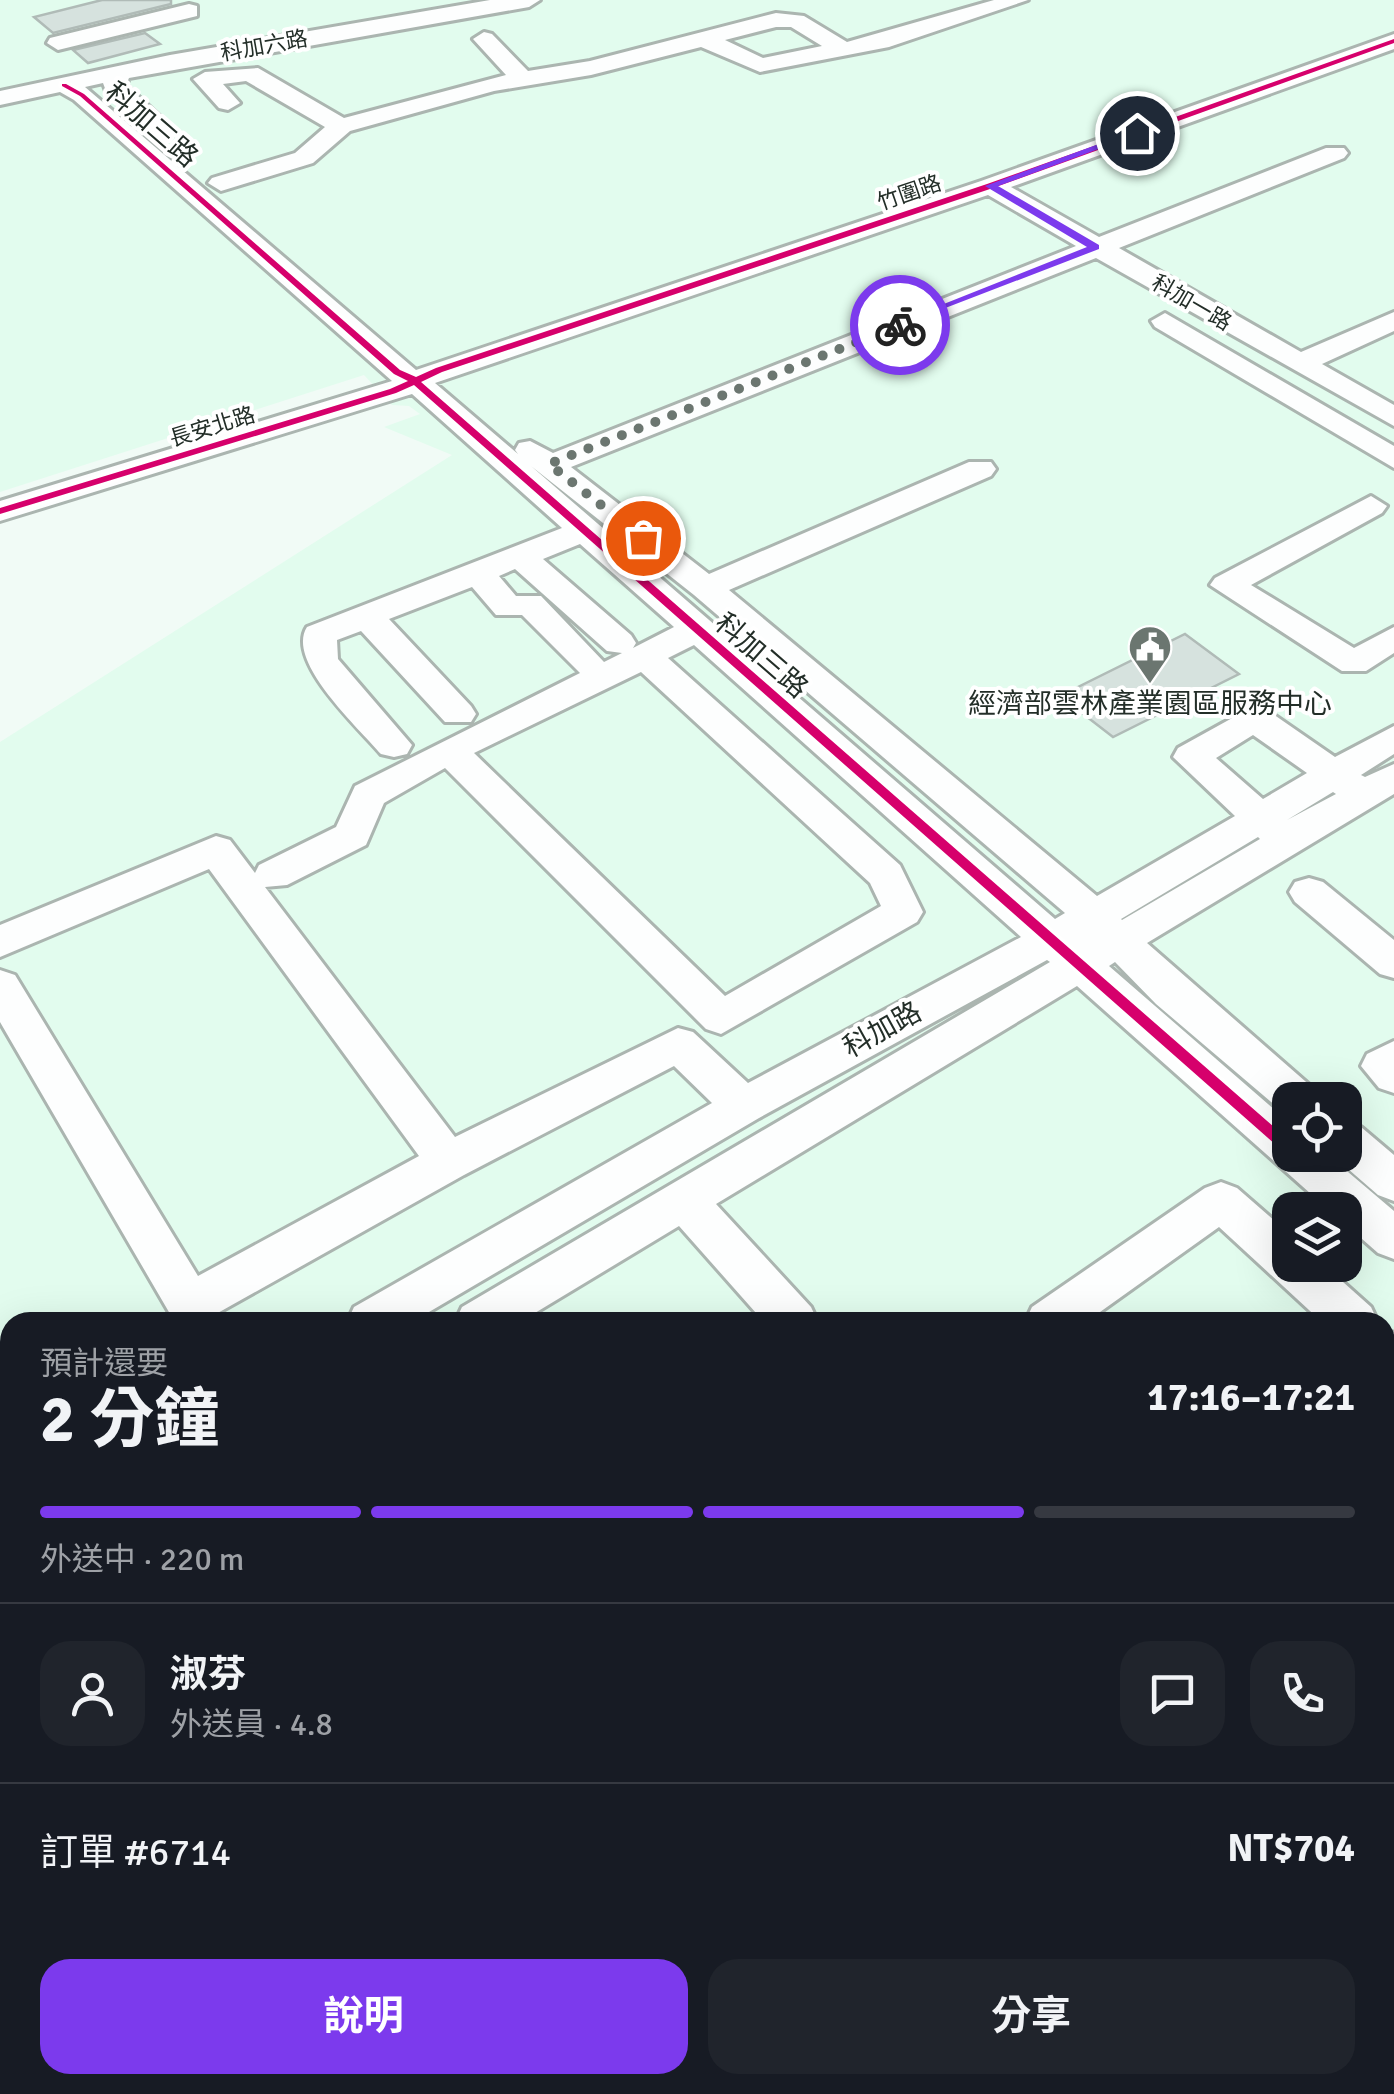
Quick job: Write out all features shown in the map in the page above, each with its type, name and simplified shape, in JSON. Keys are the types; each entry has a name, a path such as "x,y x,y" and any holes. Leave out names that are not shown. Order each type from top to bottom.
{"street":[{"path":"420,0 441,14"},
{"name":"科加六路","path":"2,94 64,86 234,50 529,0"},
{"path":"949,0 976,15"},
{"path":"703,39 760,65 843,49 976,15 1017,0"},
{"path":"58,43 183,5 234,50"},
{"path":"220,183 304,158 341,126 776,20 796,21 843,49"},
{"path":"484,39 523,79"},
{"name":"竹圍路","path":"427,369 990,186 1394,40"},
{"name":"科加三路","path":"118,74 114,86 297,248"},
{"name":"科加三路","path":"64,86 82,95 397,372 427,369 706,588 1107,929 1171,992 1277,1082"},
{"path":"202,113 278,88 341,126"},
{"path":"549,464 1335,153"},
{"name":"科加一路","path":"990,186 1394,417"},
{"path":"1300,363 1394,320"},
{"path":"1165,321 1394,459"},
{"name":"科加三路","path":"427,369 583,532 1272,1133"},
{"name":"長安北路","path":"0,512 393,391 427,369"},
{"path":"706,588 980,469"},
{"path":"1371,506 1228,586 1354,663 1394,638"},
{"path":"394,745 321,661 319,635 583,532"},
{"path":"0,986 190,1304 448,1162 678,1044 903,912 886,874 520,556"},
{"path":"478,573 508,608 529,602 588,664"},
{"path":"366,616 454,732 721,1018"},
{"path":"273,875 352,834 368,796 454,732 632,650 696,630"},
{"path":"1273,830 1192,758 1254,718 1364,782"},
{"name":"科加路","path":"496,1312 684,1200 1065,953 1273,830 1364,782 1394,738"},
{"path":"0,942 216,850 448,1162"},
{"path":"1309,892 1394,962"},
{"name":"科加路","path":"388,1312 993,967 1065,953"},
{"path":"678,1044 744,1106"},
{"path":"1394,1058 1382,1066 1394,1076"},
{"path":"1362,1155 1394,1182"},
{"path":"1317,1172 1394,1239"},
{"path":"684,1200 785,1312"},
{"path":"1062,1312 1222,1200 1272,1246"},
{"path":"1311,1282 1343,1312"}],"shaded area":[{"path":"0,0 1394,0 1394,1312 0,1312 0,742 452,455 384,427 420,414 409,406 392,405 364,375 0,492"}],"building":[{"path":"102,0 171,0 171,4 53,33 34,17"},
{"path":"145,33 160,44 88,63 73,50"},
{"name":"經濟部雲林產業園區服務中心","path":"1185,634 1239,674 1113,737 1060,696"}],"cycle path":[{"path":"0,511 393,391 439,370 990,186 1394,41"},
{"path":"64,85 82,95 397,372 414,380 1272,1133"}],"way so far":[{"path":"643,538 549,464 900,325"}],"place":[{"name":"經濟部雲林產業園區服務中心","path":"1150,685"}],"route":[{"path":"900,325 1095,247 990,186 1137,133"}]}
